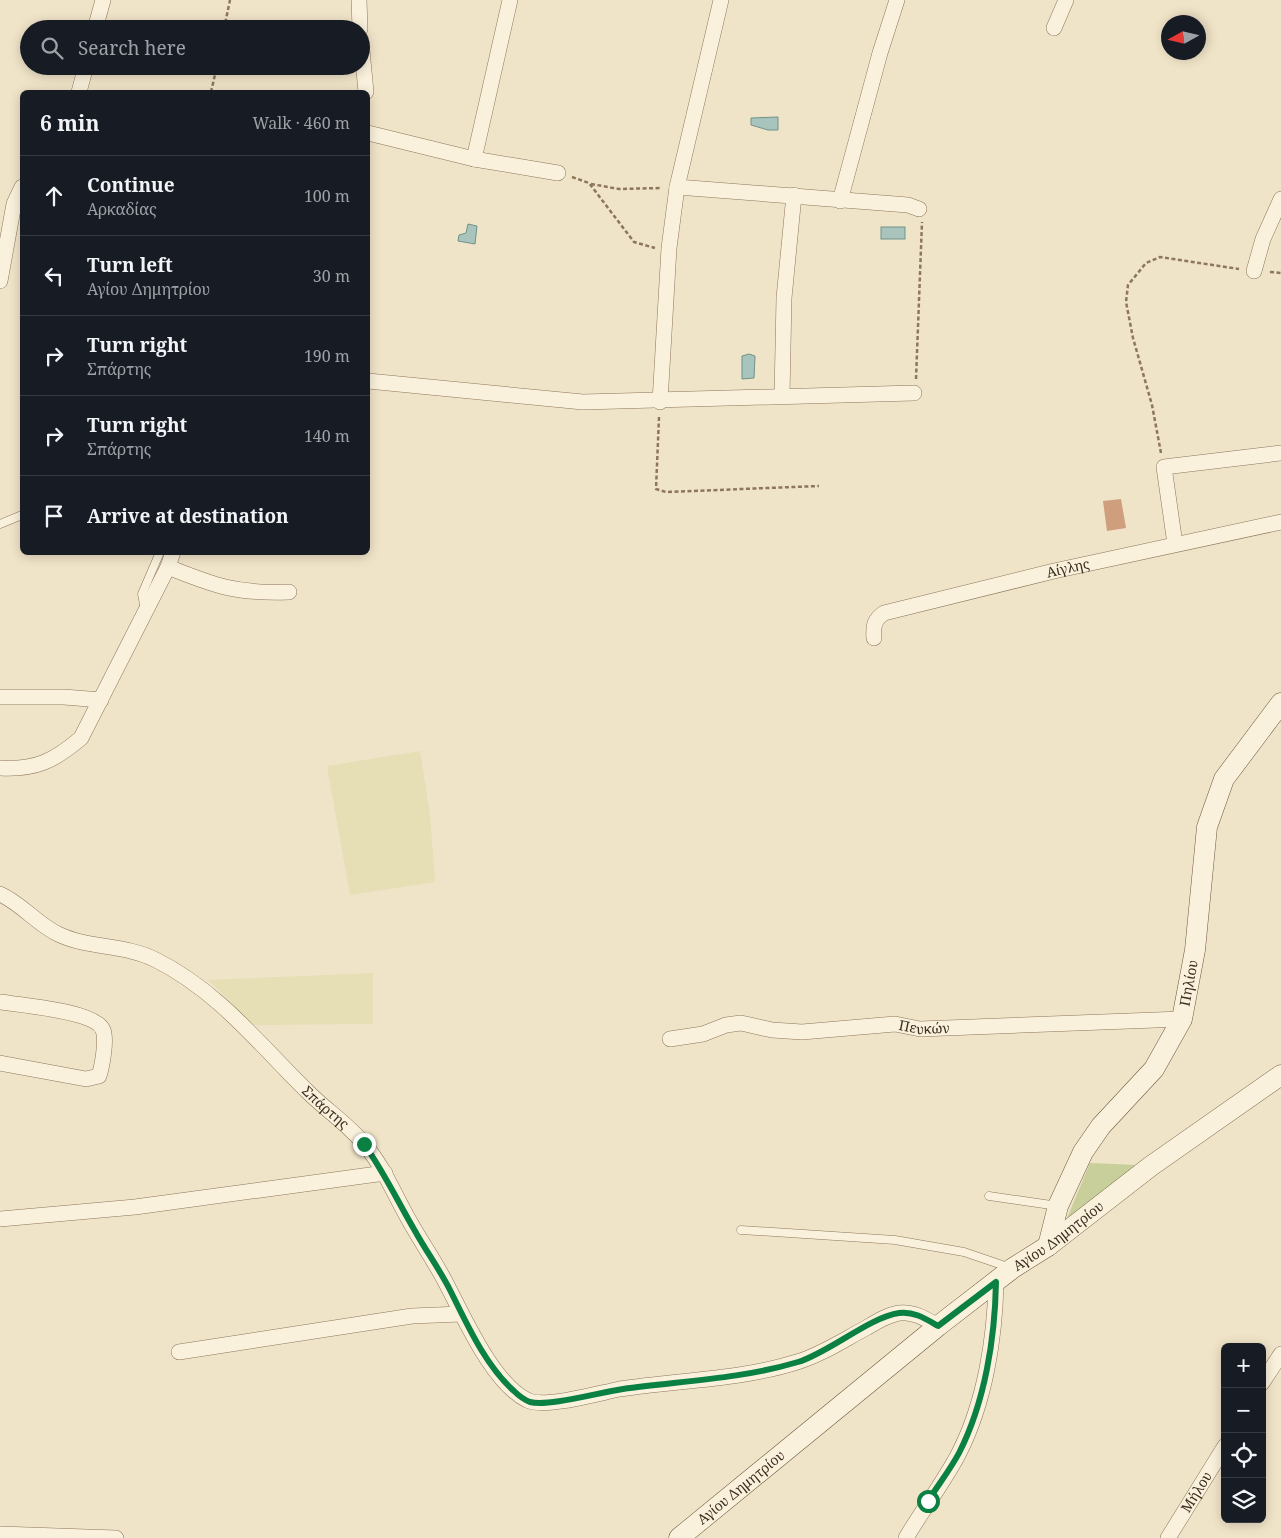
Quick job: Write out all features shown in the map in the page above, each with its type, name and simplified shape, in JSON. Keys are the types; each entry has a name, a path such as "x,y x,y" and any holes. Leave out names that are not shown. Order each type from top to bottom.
{"street":[{"path":"98,20 103,0"},
{"path":"359,0 360,20"},
{"path":"474,159 510,0"},
{"path":"660,402 669,248 677,186 721,0"},
{"path":"840,201 880,53 897,0"},
{"path":"1054,28 1066,0"},
{"path":"80,90 84,75"},
{"path":"364,75 366,90"},
{"path":"370,133 474,159 558,173"},
{"path":"677,186 794,195 840,201 908,205 919,209"},
{"path":"0,281 14,204 20,191"},
{"path":"782,396 784,298 794,195"},
{"path":"1254,271 1263,239 1281,199"},
{"path":"370,381 583,402 660,402 782,396 914,393"},
{"path":"1175,544 1164,467 1281,453"},
{"name":"Αίγλης","path":"874,638 873,626 877,618 884,612 1175,544 1281,522"},
{"path":"0,768 23,768 42,764 61,755 81,738 173,555"},
{"path":"168,567 222,588 242,592 289,592"},
{"path":"0,697 64,697 101,700"},
{"name":"Πηλίου","path":"1048,1246 1058,1206 1083,1152 1101,1126 1154,1069 1182,1019 1195,950 1207,827 1224,779 1281,703"},
{"name":"Σπάρτης","path":"0,894 59,934 80,942 125,948 154,958 201,987 220,1002 310,1093 364,1144 385,1173 403,1210 449,1288 461,1314 501,1378 515,1392 530,1402 557,1401 623,1389 690,1382 799,1362 881,1319 899,1313 920,1315 938,1326"},
{"path":"0,1002 82,1015 96,1021 103,1030 102,1066 99,1076 86,1079 0,1063"},
{"name":"Πευκών","path":"670,1039 703,1034 726,1024 741,1023 772,1030 802,1032 895,1024 920,1029 1182,1019"},
{"name":"Αγίου Δημητρίου","path":"679,1538 938,1326 1013,1268 1048,1246 1151,1166 1281,1074"},
{"path":"0,1219 135,1207 385,1173"},
{"path":"906,1538 959,1453 974,1414 996,1314 996,1282"},
{"path":"179,1352 412,1316 461,1314"},
{"path":"1266,1377 1281,1354"},
{"name":"Μήλου","path":"1168,1538 1221,1452"},
{"path":"0,1534 116,1538"}],"lane":[{"path":"0,524 20,516"},
{"path":"145,612 142,594 159,555"},
{"path":"989,1196 1058,1206"},
{"path":"741,1230 894,1240 964,1252 1013,1268"}],"path":[{"path":"226,20 230,0"},
{"path":"211,90 214,75"},
{"path":"558,173 589,183 619,189 644,190 677,186"},
{"path":"589,183 634,242 650,248 669,248"},
{"path":"914,393 922,218 919,209"},
{"path":"1164,467 1152,405 1133,338 1126,302 1128,285 1146,263 1160,257 1254,271 1281,273"},
{"path":"660,402 656,489 666,492 819,486"}],"shaded area":[{"path":"420,751 430,814 435,882 350,895 327,766"},
{"path":"373,973 373,1024 248,1025 230,1001 208,980"}],"green space":[{"path":"1090,1163 1138,1165 1065,1223"}],"water":[{"path":"778,117 778,130 768,130 751,125 751,118"},
{"path":"468,224 477,226 475,244 458,241 459,235 466,233"},
{"path":"881,227 905,227 905,239 881,239"},
{"path":"749,354 755,356 754,378 742,379 742,356"}],"building":[{"path":"1121,499 1126,528 1107,531 1103,501"}],"route":[{"path":"364,1144 385,1173 403,1210 449,1288 476,1340 501,1378 515,1392 530,1402 557,1401 623,1389 690,1382 748,1373 799,1362 881,1319 899,1313 920,1315 938,1326 996,1282 996,1314 974,1414 959,1453 928,1501"}]}
